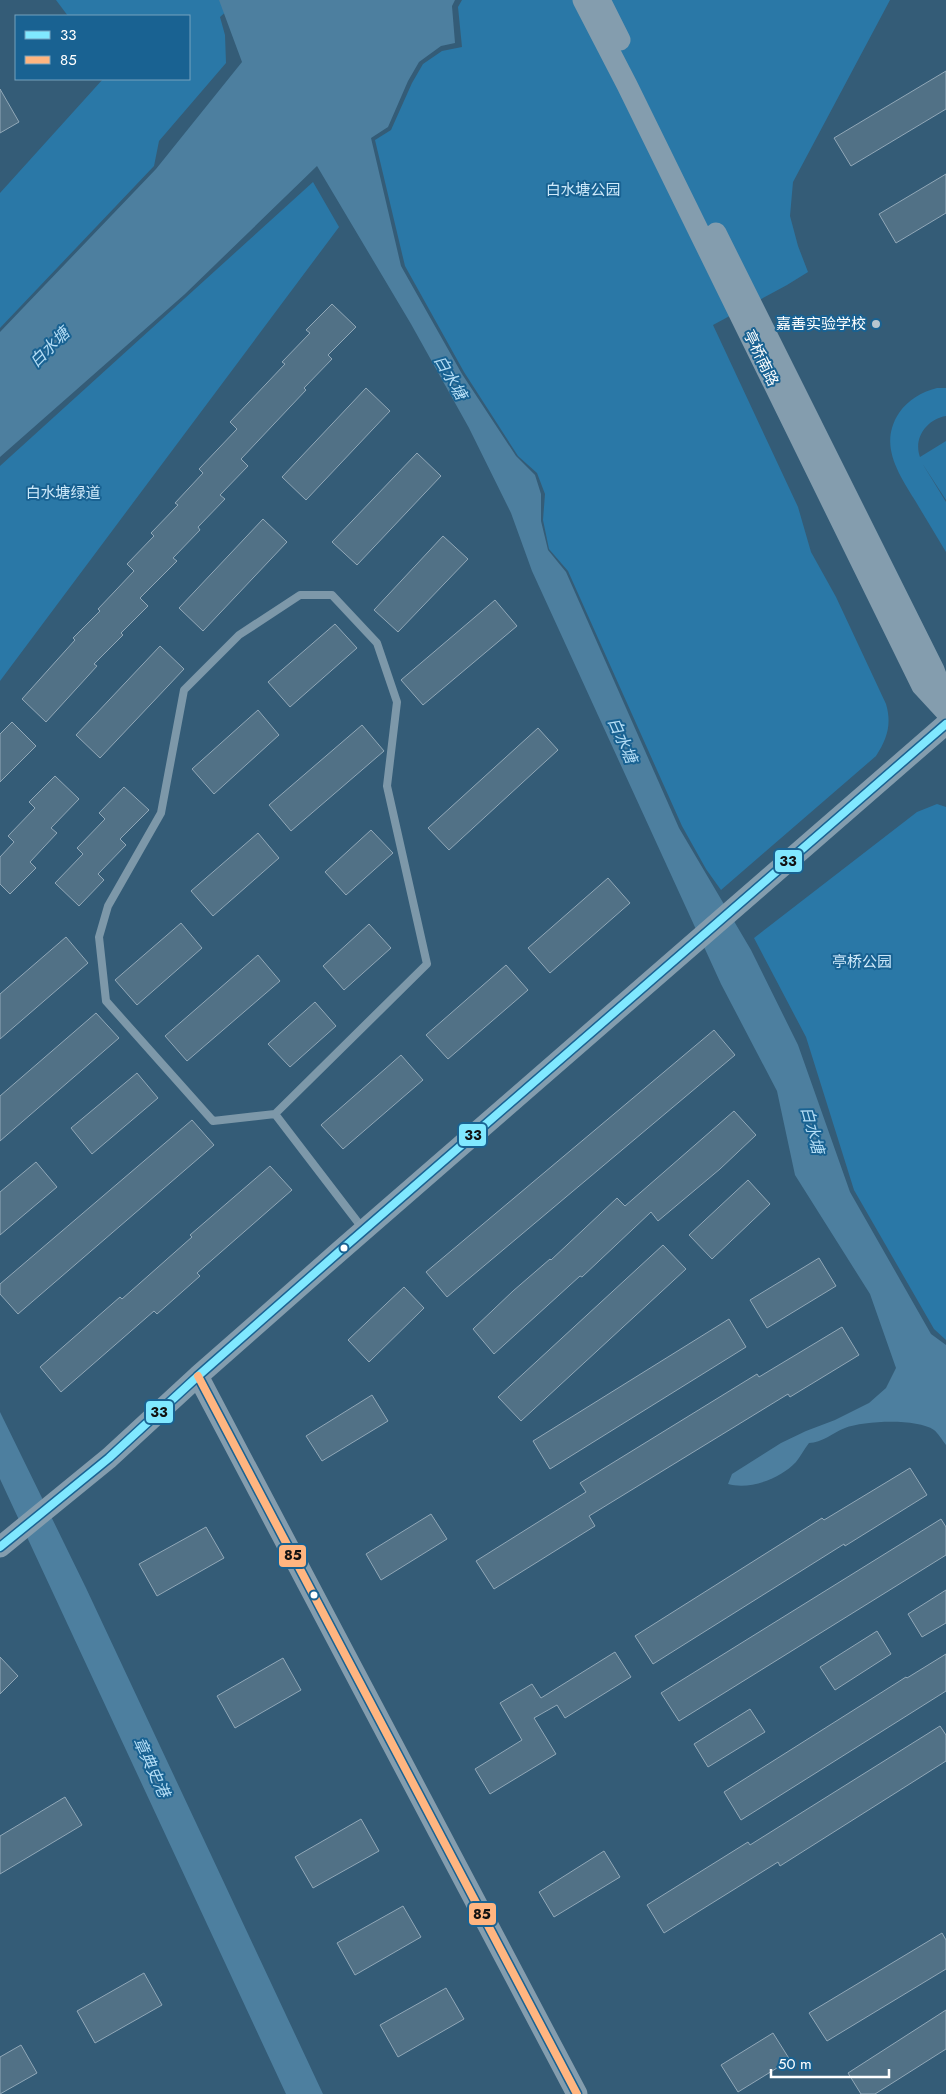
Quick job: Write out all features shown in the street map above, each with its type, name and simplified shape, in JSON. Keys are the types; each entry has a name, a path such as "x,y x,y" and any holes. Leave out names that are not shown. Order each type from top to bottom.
{"street":[{"name":"亭桥南路","path":"583,0 632,94 922,686 946,712"},
{"name":"亭桥南路","path":"600,0 934,670 946,702"},
{"path":"0,1547 109,1458 198,1376 364,1230 946,724"},
{"path":"198,1376 577,2094"}],"lane":[{"path":"300,595 332,595 377,643 397,702 387,786 427,964 275,1114 212,1121 106,1001 98,936 108,906 161,813 184,690 239,634 300,595"},
{"path":"275,1114 364,1230"}],"green space":[{"path":"56,0 239,0 220,17 225,35 226,63 159,141 154,166 0,328 0,193 102,80 190,80 190,15 67,15"},
{"name":"白水塘公园","path":"462,0 890,0 793,182 790,216 798,246 808,272 713,325 798,507 811,552 836,597 886,704 889,718 887,731 883,744 876,756 721,890 706,869 682,826 568,571 549,549 543,520 545,494 537,473 518,456 464,372 405,266 375,140 391,130 412,83 423,64 442,51 462,47 458,7"},
{"name":"白水塘绿道","path":"313,182 339,227 0,681 0,466"},
{"path":"937,388 946,388 946,416 933,421 923,430 918,443 918,450 920,457 946,441 946,500 922,463 946,502 946,552 903,481 893,459 890,436 899,413 906,404 915,397"},
{"name":"亭桥公园","path":"937,804 946,807 946,1340 934,1329 854,1190 806,1037 754,938 917,812"}],"water":[{"name":"白水塘","path":"219,0 455,0 452,6 455,43 441,46 419,62 408,81 388,127 371,138 401,266 462,374 516,456 535,475 541,494 541,521 548,550 566,572 679,828 751,950 798,1045 850,1192 931,1334 946,1345 946,1445 934,1430 926,1426 903,1422 864,1424 845,1428 814,1443 809,1443 796,1462 782,1473 764,1482 746,1485 728,1484 732,1474 781,1443 869,1403 886,1388 896,1368 870,1294 795,1175 777,1091 721,984 532,571 511,513 469,428 411,324 317,166 185,294 0,457 0,332 156,169 242,62"},
{"name":"章典史港","path":"0,1412 86,1588 323,2094 286,2094 0,1479"}],"building":[{"path":"946,71 946,109 851,166 834,138"},
{"path":"0,89 19,122 0,133"},
{"path":"946,174 946,213 896,243 879,214"},
{"path":"332,304 356,327 328,355 332,359 304,388 306,390 241,459 248,466 220,495 225,499 198,527 200,530 173,558 177,561 140,598 148,606 121,633 123,635 94,664 97,666 46,722 22,699 75,640 73,638 100,611 98,609 134,571 127,564 154,536 151,533 178,505 175,503 203,473 199,469 237,429 230,422 285,364 282,362 310,333 306,330"},
{"path":"366,388 390,411 306,500 282,477"},
{"path":"417,453 441,476 357,565 332,542"},
{"path":"263,519 287,542 203,631 179,608"},
{"path":"443,536 468,559 398,632 374,610"},
{"path":"495,600 517,626 423,705 401,680"},
{"path":"335,624 357,648 290,707 268,682"},
{"path":"160,646 184,669 100,758 76,735"},
{"path":"258,710 279,735 214,794 192,769"},
{"path":"12,722 36,746 0,782 0,734"},
{"path":"362,725 384,751 291,831 269,805"},
{"path":"538,728 558,750 449,850 428,828"},
{"path":"55,776 79,799 51,828 57,833 30,862 36,868 10,894 0,884 0,857 14,842 8,836 35,808 29,802"},
{"path":"124,787 149,810 120,839 126,845 98,874 104,880 79,906 55,883 83,854 77,848 105,819 99,813"},
{"path":"371,830 393,853 346,895 325,872"},
{"path":"258,833 279,858 213,916 191,891"},
{"path":"608,878 630,903 550,973 528,948"},
{"path":"181,923 202,948 137,1005 115,980"},
{"path":"369,924 391,948 344,990 323,966"},
{"path":"66,937 88,963 0,1039 0,994"},
{"path":"258,955 280,981 187,1061 165,1036"},
{"path":"506,965 528,990 448,1059 426,1035"},
{"path":"315,1002 336,1026 290,1067 268,1044"},
{"path":"96,1013 119,1038 0,1141 0,1096"},
{"path":"714,1030 735,1055 447,1297 426,1272"},
{"path":"401,1055 423,1080 343,1149 321,1125"},
{"path":"137,1073 158,1098 92,1154 71,1128"},
{"path":"734,1111 756,1135 720,1169 658,1221 651,1212 582,1277 580,1276 494,1354 473,1329 617,1198 625,1206"},
{"path":"192,1120 214,1145 18,1314 0,1294 0,1284"},
{"path":"36,1162 57,1187 0,1235 0,1192"},
{"path":"270,1166 292,1190 197,1273 200,1276 157,1314 154,1311 61,1392 40,1367 120,1297 122,1299 192,1237 190,1235"},
{"path":"748,1180 770,1204 712,1259 689,1235"},
{"path":"663,1245 686,1269 521,1421 498,1397"},
{"path":"819,1258 836,1286 767,1328 750,1300"},
{"path":"404,1287 424,1308 369,1362 348,1340"},
{"path":"729,1319 746,1347 550,1469 533,1441"},
{"path":"842,1327 859,1355 790,1397 788,1394 589,1516 595,1526 494,1589 476,1561 586,1492 580,1483 757,1374 759,1377"},
{"path":"372,1395 388,1421 322,1461 306,1436"},
{"path":"910,1468 927,1495 845,1546 844,1544 653,1664 635,1636 822,1518 824,1520"},
{"path":"431,1514 447,1539 381,1580 366,1554"},
{"path":"941,1519 946,1527 946,1555 679,1721 661,1693"},
{"path":"206,1527 224,1558 157,1596 139,1564"},
{"path":"946,1590 946,1623 922,1637 908,1614"},
{"path":"877,1631 891,1654 835,1690 820,1667"},
{"path":"615,1652 631,1677 565,1718 557,1705 534,1718 556,1754 490,1794 475,1769 522,1740 500,1703 532,1684 541,1698"},
{"path":"946,1654 946,1691 741,1820 724,1792 906,1677"},
{"path":"0,1657 18,1676 0,1694"},
{"path":"283,1658 301,1690 235,1728 217,1696"},
{"path":"750,1709 765,1732 708,1767 694,1744"},
{"path":"940,1726 946,1735 946,1761 780,1866 778,1862 664,1933 647,1905 748,1842 750,1845"},
{"path":"65,1797 82,1825 0,1874 0,1836"},
{"path":"361,1819 379,1851 313,1888 295,1857"},
{"path":"604,1851 620,1877 554,1917 539,1892"},
{"path":"403,1906 421,1937 355,1975 337,1943"},
{"path":"942,1933 946,1940 946,1969 827,2041 809,2013"},
{"path":"144,1973 162,2005 95,2043 77,2011"},
{"path":"446,1988 464,2019 398,2057 380,2025"},
{"path":"946,2010 946,2049 875,2094 861,2094 848,2073"},
{"path":"773,2033 790,2060 738,2092 721,2065"},
{"path":"21,2045 37,2073 0,2094 0,2057"}],"transit line":[{"name":"33","path":"0,1547 109,1458 198,1376 341,1250 946,724"},
{"name":"85","path":"198,1376 577,2094"}],"place":[{"name":"嘉善实验学校","path":"876,324"}]}
